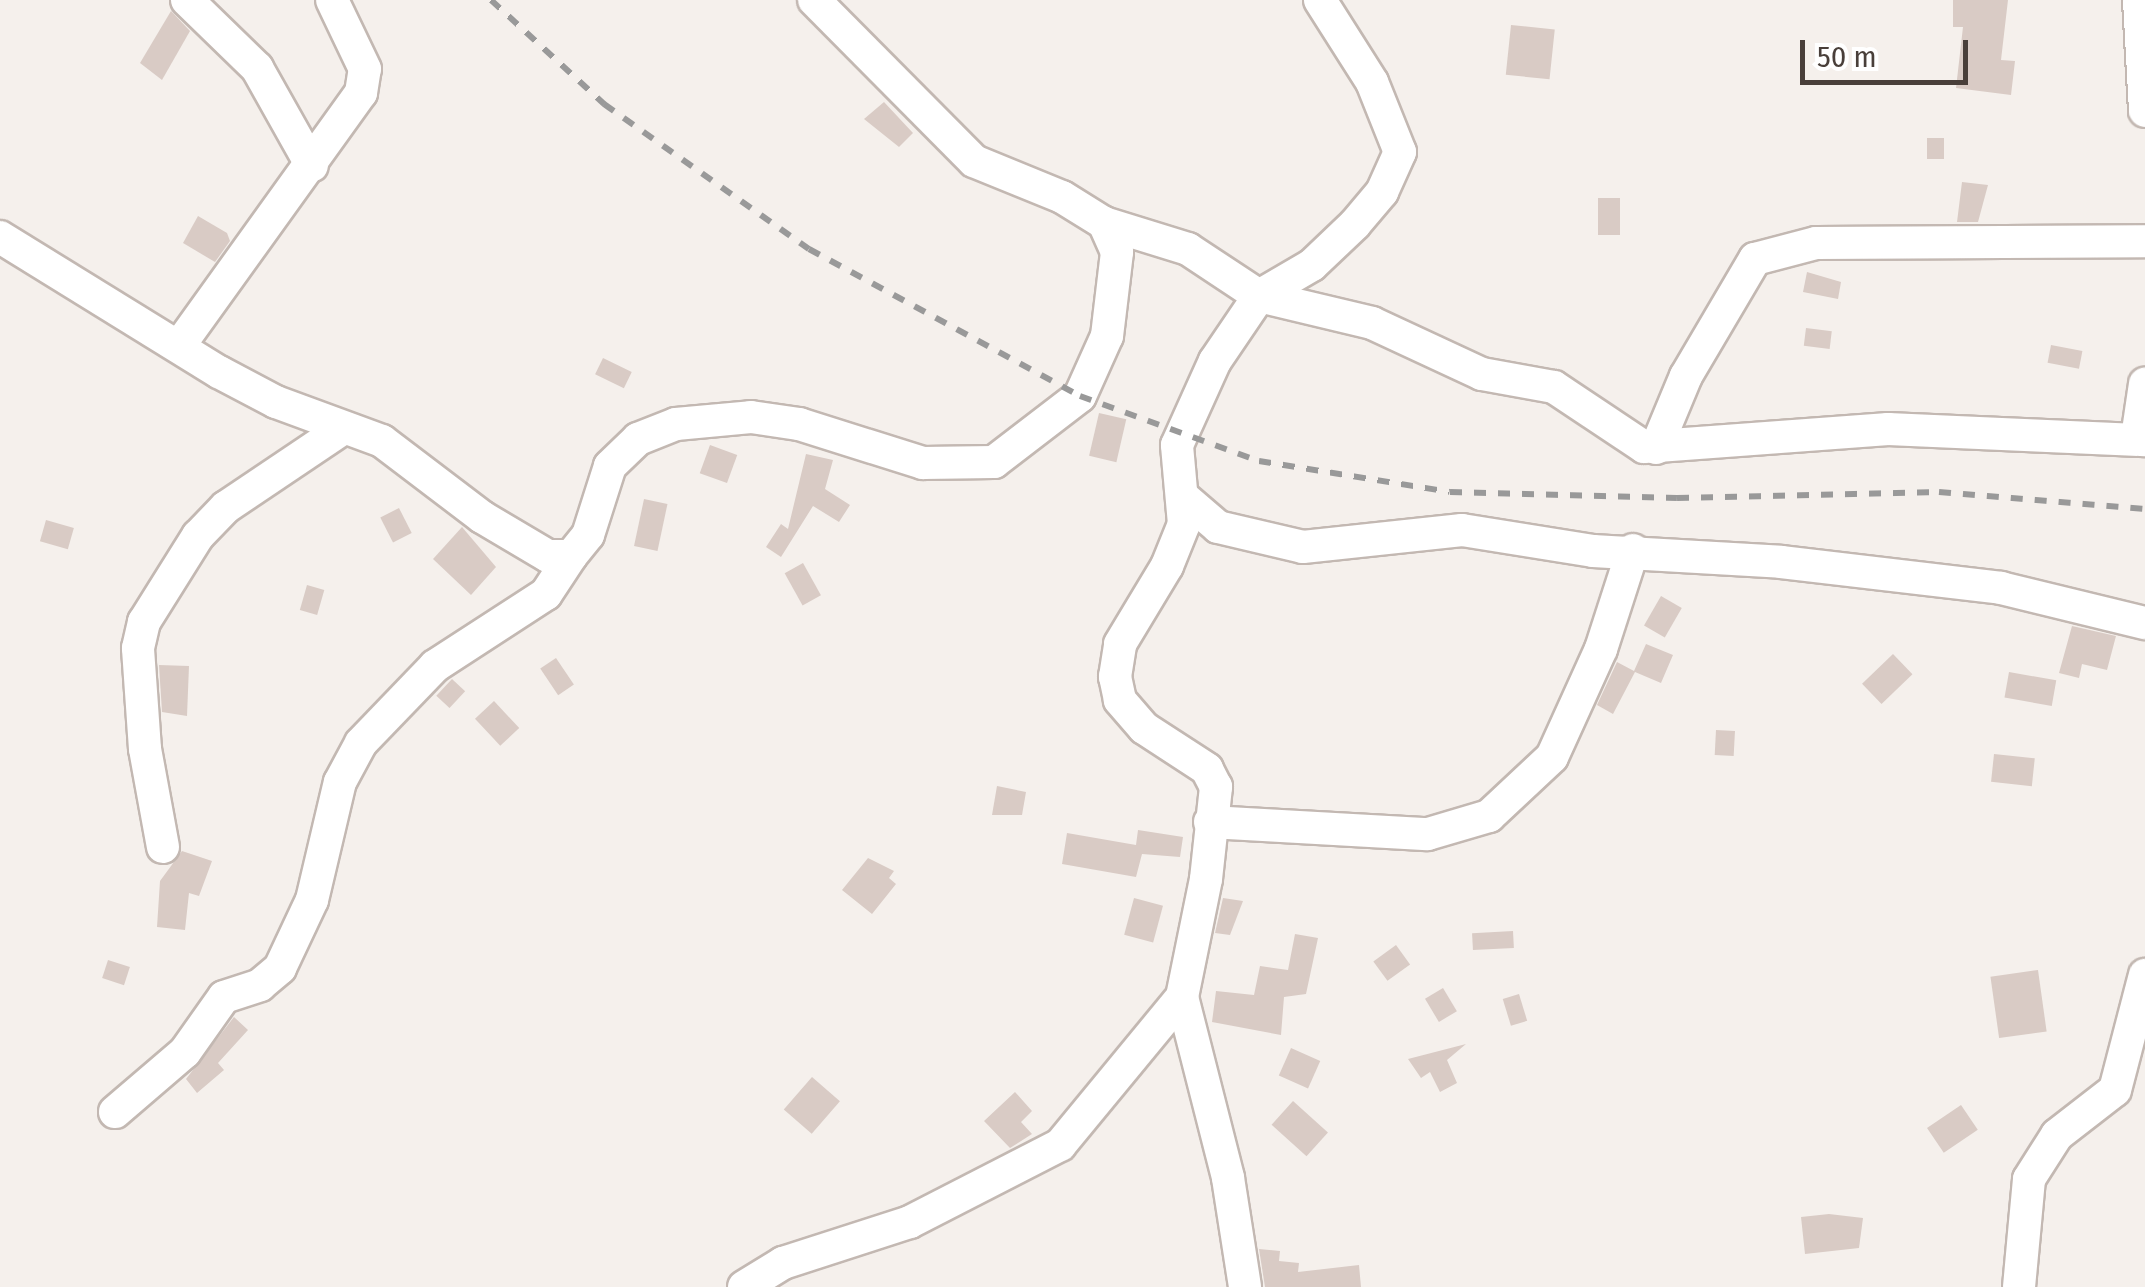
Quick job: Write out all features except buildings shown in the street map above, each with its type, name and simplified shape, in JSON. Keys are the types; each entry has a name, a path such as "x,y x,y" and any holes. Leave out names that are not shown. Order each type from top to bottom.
{"street":[{"path":"186,0 258,68 312,166"},
{"path":"179,346 361,94 365,70 332,0"},
{"path":"814,0 974,161 1062,197 1104,222 1188,249 1259,296 1372,324 1482,374 1554,387 1630,442 1656,448 1888,429 2141,439 2145,384"},
{"path":"1245,1287 1228,1178 1182,997 1206,879 1216,787 1207,769 1144,728 1120,700 1115,677 1120,644 1184,524 1177,446 1192,404 1259,296 1312,265 1355,224 1382,192 1400,152 1372,82 1320,0"},
{"path":"2139,0 2145,112"},
{"path":"115,1112 185,1052 224,997 260,985 280,968 312,900 340,782 361,743 435,666 546,594 588,535 610,466 638,439 676,424 752,417 800,424 923,463 994,462 1080,396 1106,336 1117,286 1117,252 1104,222"},
{"path":"0,237 276,402 414,460 530,548 570,556"},
{"path":"1656,448 1686,376 1755,258 1816,243 2145,241"},
{"path":"163,847 145,749 138,648 144,622 198,536 226,507 342,429"},
{"path":"1183,497 1218,527 1303,547 1453,530 1594,551 1633,550 2000,588 2145,623"},
{"path":"1210,822 1428,834 1489,816 1552,757 1601,649 1633,550"},
{"path":"2020,1287 2029,1179 2056,1135 2115,1090 2145,975"},
{"path":"744,1287 782,1262 910,1222 1060,1145 1182,997"}],"railway":[{"path":"491,0 604,104 809,249 1080,396 1259,461 1450,492 1677,498 1939,492 2145,509"}]}
